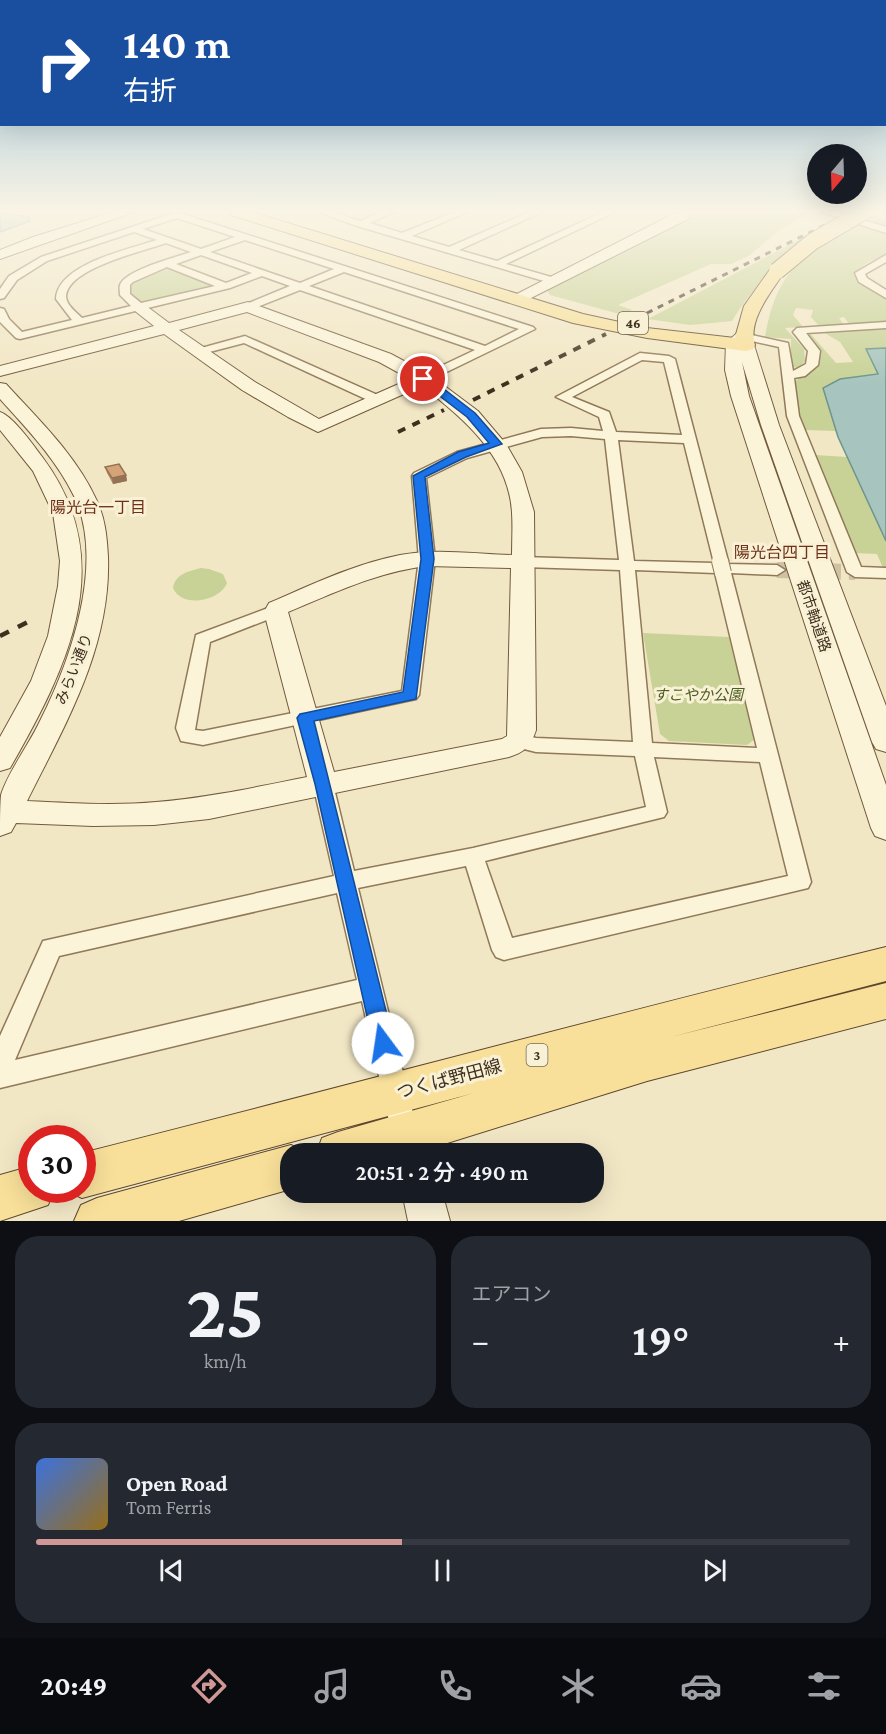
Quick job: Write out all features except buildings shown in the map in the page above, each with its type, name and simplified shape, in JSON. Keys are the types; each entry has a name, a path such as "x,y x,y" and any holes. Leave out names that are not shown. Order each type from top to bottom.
{"main road":[{"name":"46","path":"427,269 521,297 592,314 741,341"},
{"name":"46","path":"434,269 521,297"},
{"name":"都市軸道路","path":"741,341 753,306 779,269"},
{"name":"つくば野田線","path":"365,1143 676,1017 886,964"},
{"name":"つくば野田線","path":"96,1174 404,1127 647,1062 886,1002"},
{"path":"97,1221 280,1170"},
{"path":"0,1198 18,1194"}],"street":[{"path":"0,296 13,278 26,269"},
{"path":"79,321 62,303 60,294 71,278 86,269"},
{"path":"0,371 167,329 248,307 343,269 529,329 318,426 274,405 198,352 167,329 140,308 125,295 125,285 137,275 153,269"},
{"path":"180,269 226,286"},
{"path":"250,269 486,350"},
{"path":"514,269 554,281"},
{"path":"521,297 578,269"},
{"path":"867,269 860,273 863,280 886,295"},
{"path":"0,312 4,320 20,336 226,286 262,273"},
{"path":"2,816 154,814 208,808 509,747 519,741 522,730 523,512 512,472 496,444 471,415 423,379 385,358 248,307"},
{"path":"788,375 801,373 812,365 814,351 799,332 886,325"},
{"path":"198,352 245,339 376,399"},
{"path":"741,341 784,345 793,416 855,572 886,573"},
{"name":"都市軸道路","path":"741,341 886,742"},
{"name":"都市軸道路","path":"741,341 734,370 740,396 886,828"},
{"path":"0,1065 51,948 473,856 657,812 643,751 627,565 610,436 605,415 562,397 640,356 669,359 800,882 504,950 473,856"},
{"name":"みらい通り","path":"0,388 65,463 84,495 93,522 98,560 96,599 83,654 69,688 2,816"},
{"name":"みらい通り","path":"0,417 10,444 44,471 65,516 71,577 64,624 48,671 0,761"},
{"path":"689,439 571,432 542,433 462,455 419,476 427,559 410,695 203,738 188,736 185,728 202,639 358,574 400,562 427,559 777,570"},
{"path":"276,610 323,784 404,1127"},
{"path":"519,741 536,745 643,751 767,754"},
{"path":"0,1076 370,988"},
{"path":"425,1203 429,1221"}],"green space":[{"path":"159,269 176,269 218,284 216,287 147,304 139,303 129,294 130,288 137,279"},
{"path":"588,269 700,269 618,305 632,310 623,315 550,295 547,290"},
{"path":"744,269 775,269 754,290 732,321 690,325 648,319"},
{"path":"793,269 860,269 856,277 886,298 886,323 850,325 844,317 839,318 844,325 819,326 811,317 813,310 796,308 793,315 803,327 785,328 804,349 805,361 799,368 791,367 791,339 765,337 770,314 785,280"},
{"path":"886,328 886,348 867,350 879,374 840,379 823,388 836,431 804,430 797,413 792,383 816,368 818,350 807,336 809,332 836,363 853,362 840,342 823,332"},
{"path":"816,455 847,457 886,541 886,575 877,554 854,553"},
{"path":"201,568 223,574 227,583 223,589 201,600 184,599 178,595 173,588 177,579 183,574"},
{"name":"すこやか公園","path":"643,633 729,637 755,739 747,745 669,741 660,734"}],"water":[{"path":"886,348 886,541 838,437 823,388 840,379 878,374 866,349"}],"tunnel":[{"path":"777,570 855,572"}],"railway":[{"path":"647,313 736,269"},
{"path":"473,400 606,334"},
{"path":"398,432 444,410"},
{"path":"0,636 34,619"}],"district":[{"name":"陽光台一丁目","path":"98,507"},
{"name":"陽光台四丁目","path":"782,552"}],"route":[{"path":"383,1043 323,784 305,718 410,695 427,559 419,476 462,455 496,444 471,415 423,379"}]}
